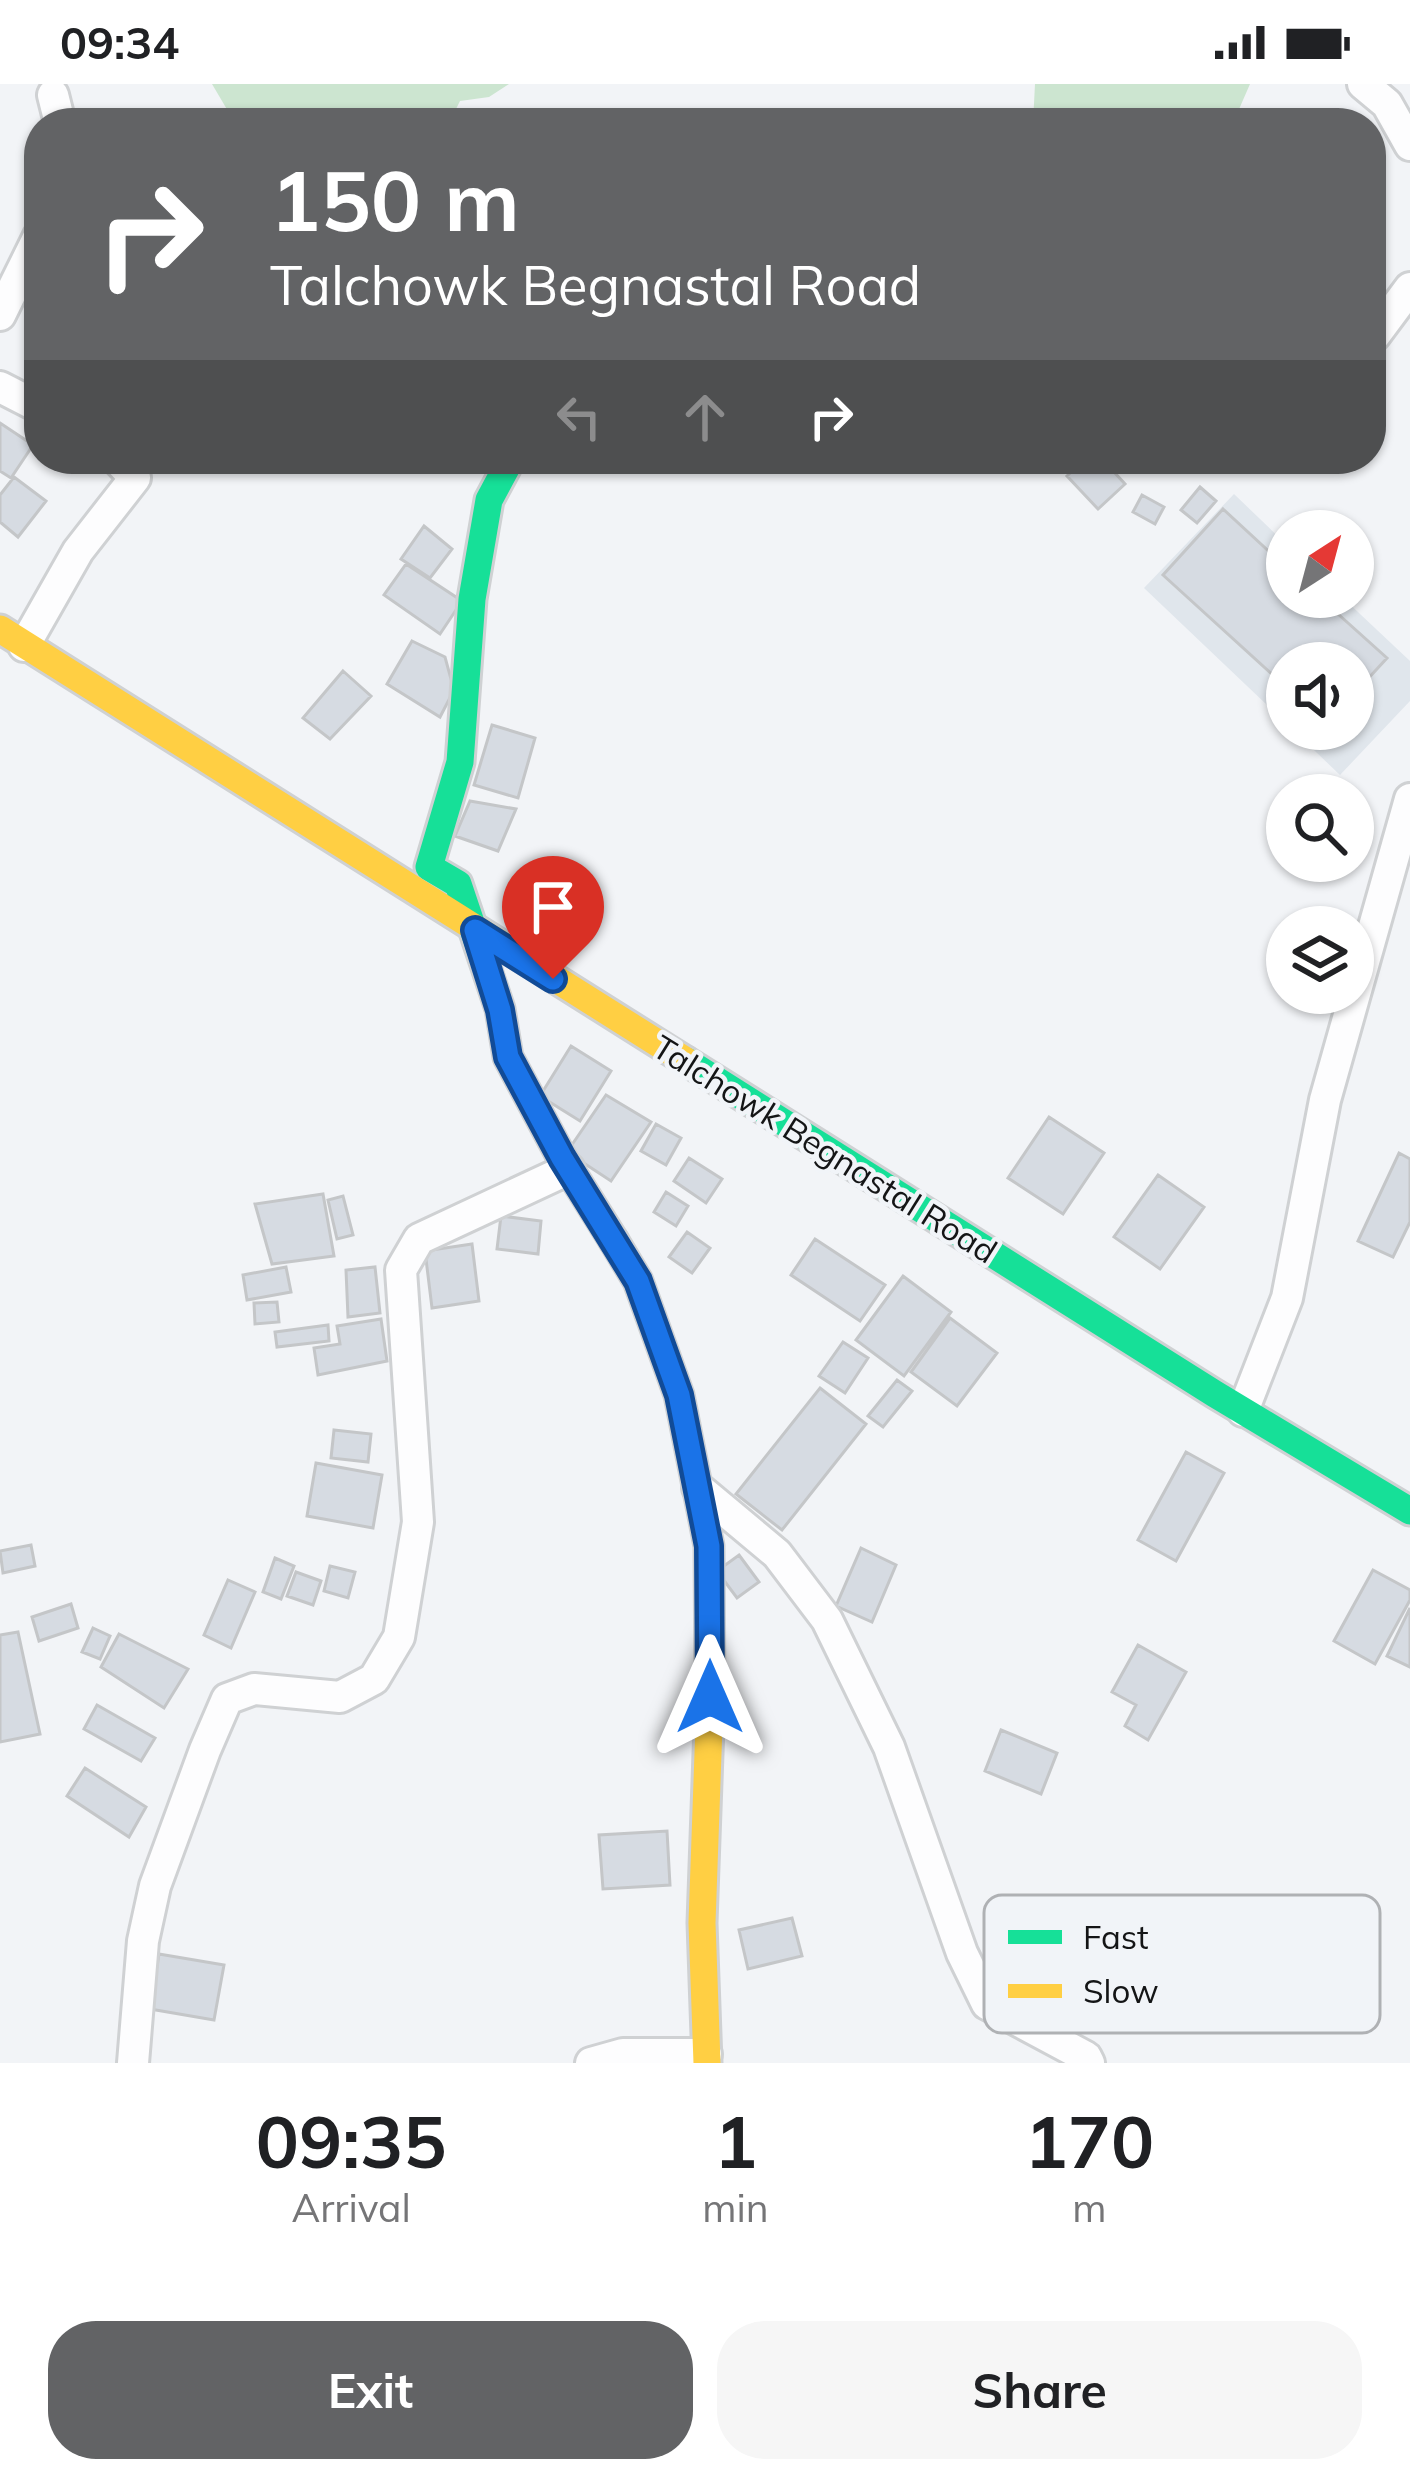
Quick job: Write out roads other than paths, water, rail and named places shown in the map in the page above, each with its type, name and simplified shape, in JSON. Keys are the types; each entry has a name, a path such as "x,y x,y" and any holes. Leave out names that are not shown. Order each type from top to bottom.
{"street":[{"path":"1363,84 1388,104 1410,145"},
{"path":"0,315 24,266"},
{"path":"1386,320 1410,288"},
{"path":"12,638 135,478 131,474"},
{"path":"503,474 489,500 472,599 460,762 429,867 458,884 500,1010 508,1057 638,1281 679,1395 709,1546 710,1697 702,1923 706,2058 623,2054 591,2063"},
{"name":"Talchowk Begnastal Road","path":"12,638 1243,1411 1410,1511"},
{"path":"1243,1411 1287,1298 1325,1100 1410,799"},
{"path":"133,2063 143,1941 154,1886 227,1700 254,1689 340,1697 374,1678 399,1637 418,1522 401,1270 419,1239 569,1168"},
{"path":"698,1488 777,1554 827,1620 889,1747 962,1953 984,1998"},
{"path":"1041,2033 1089,2063"}]}
